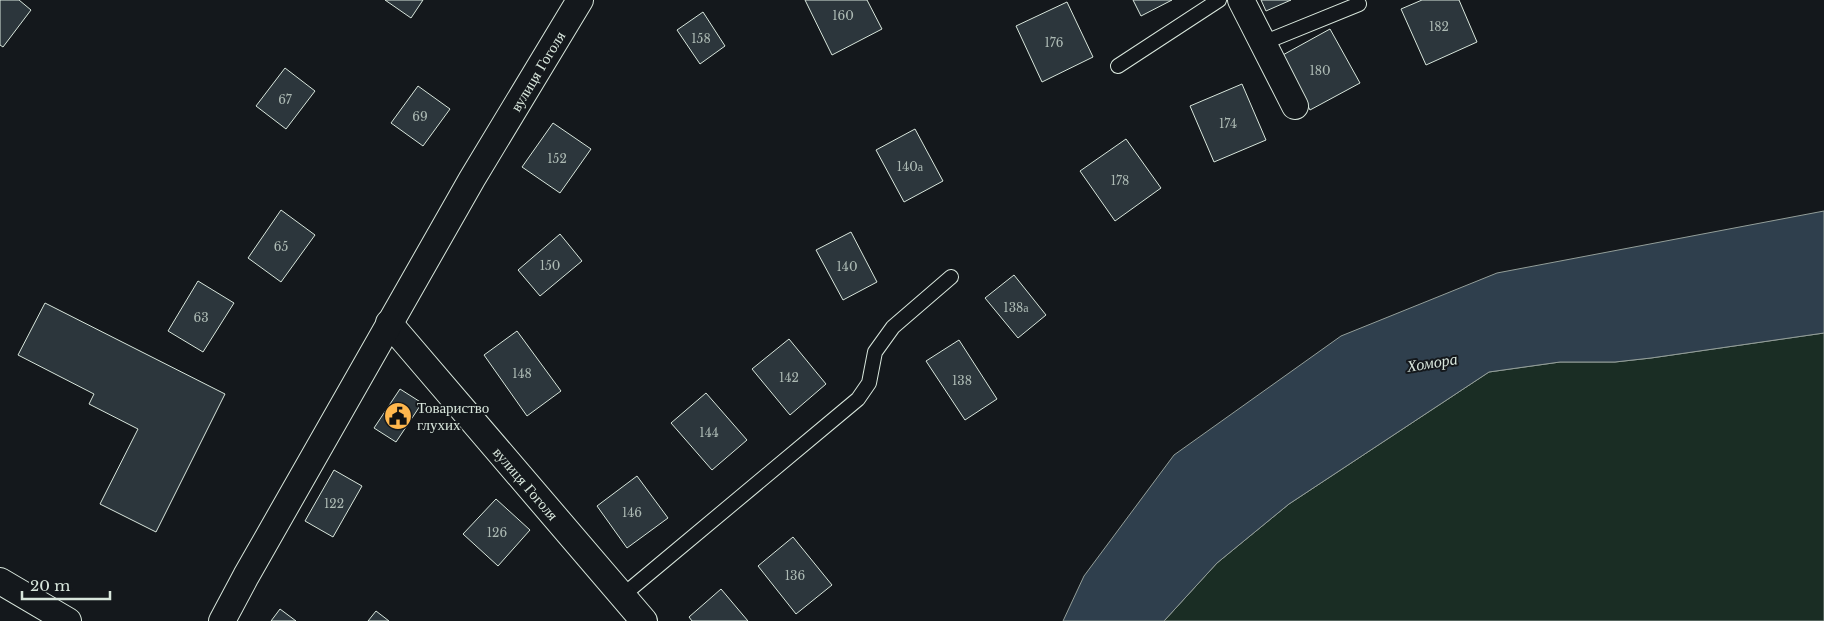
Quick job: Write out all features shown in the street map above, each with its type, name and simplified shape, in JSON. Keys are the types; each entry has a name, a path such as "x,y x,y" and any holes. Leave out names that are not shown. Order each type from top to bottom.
{"street":[{"name":"вулиця Гоголя","path":"222,621 250,567 472,179 580,0"},
{"path":"1241,0 1295,106"},
{"name":"вулиця Гоголя","path":"389,323 644,621"},
{"path":"0,581 68,621"}],"lane":[{"path":"1118,66 1219,0"},
{"path":"1262,43 1359,4"},
{"path":"622,596 858,399 869,383 875,352 894,327 951,276"}],"green space":[{"path":"1824,333 1824,621 1164,621 1217,563 1289,504 1489,372 1560,362 1615,362 1651,358"}],"water":[{"name":"Хомора","path":"1824,211 1824,333 1651,358 1615,362 1560,362 1489,372 1289,504 1217,563 1164,621 1063,621 1084,576 1174,455 1341,336 1497,273"}],"building":[{"path":"0,0 19,0 31,10 3,47 0,45"},
{"path":"385,0 423,0 411,18"},
{"path":"805,0 867,0 882,29 832,55"},
{"path":"1133,0 1172,0 1141,16"},
{"path":"1261,0 1291,0 1266,11"},
{"path":"1422,0 1459,0 1477,42 1426,65 1401,9"},
{"path":"1067,2 1093,57 1042,82 1016,26"},
{"path":"703,12 725,46 700,64 677,30"},
{"path":"1330,29 1360,83 1310,110 1281,56"},
{"path":"285,68 315,91 286,129 256,106"},
{"path":"1242,84 1266,140 1214,162 1190,106"},
{"path":"418,86 450,109 423,146 391,123"},
{"path":"553,123 591,149 560,193 522,167"},
{"path":"915,129 943,181 904,202 876,150"},
{"path":"1126,139 1161,188 1115,221 1080,171"},
{"path":"281,210 315,235 281,282 248,258"},
{"path":"851,232 877,282 843,300 816,250"},
{"path":"560,234 582,261 540,296 518,270"},
{"path":"1014,275 1046,315 1018,338 985,298"},
{"path":"198,281 234,303 203,352 168,331"},
{"path":"45,303 225,394 156,532 100,504 138,429 89,404 94,394 18,355"},
{"path":"517,331 561,391 527,416 484,355"},
{"path":"789,339 826,384 790,415 752,369"},
{"path":"959,340 997,399 965,420 926,361"},
{"name":"Товариство глухих","path":"400,389 422,403 396,442 374,428"},
{"path":"706,393 747,440 712,470 671,423"},
{"path":"334,470 362,486 333,537 305,521"},
{"path":"637,476 668,518 627,548 597,506"},
{"path":"496,499 530,530 498,566 463,534"},
{"path":"793,537 832,585 796,614 758,566"},
{"path":"721,589 748,621 692,621 689,617"},
{"path":"280,609 296,621 271,621"},
{"path":"376,611 389,621 368,621"}],"place":[{"name":"Товариство глухих","path":"398,416"}]}
